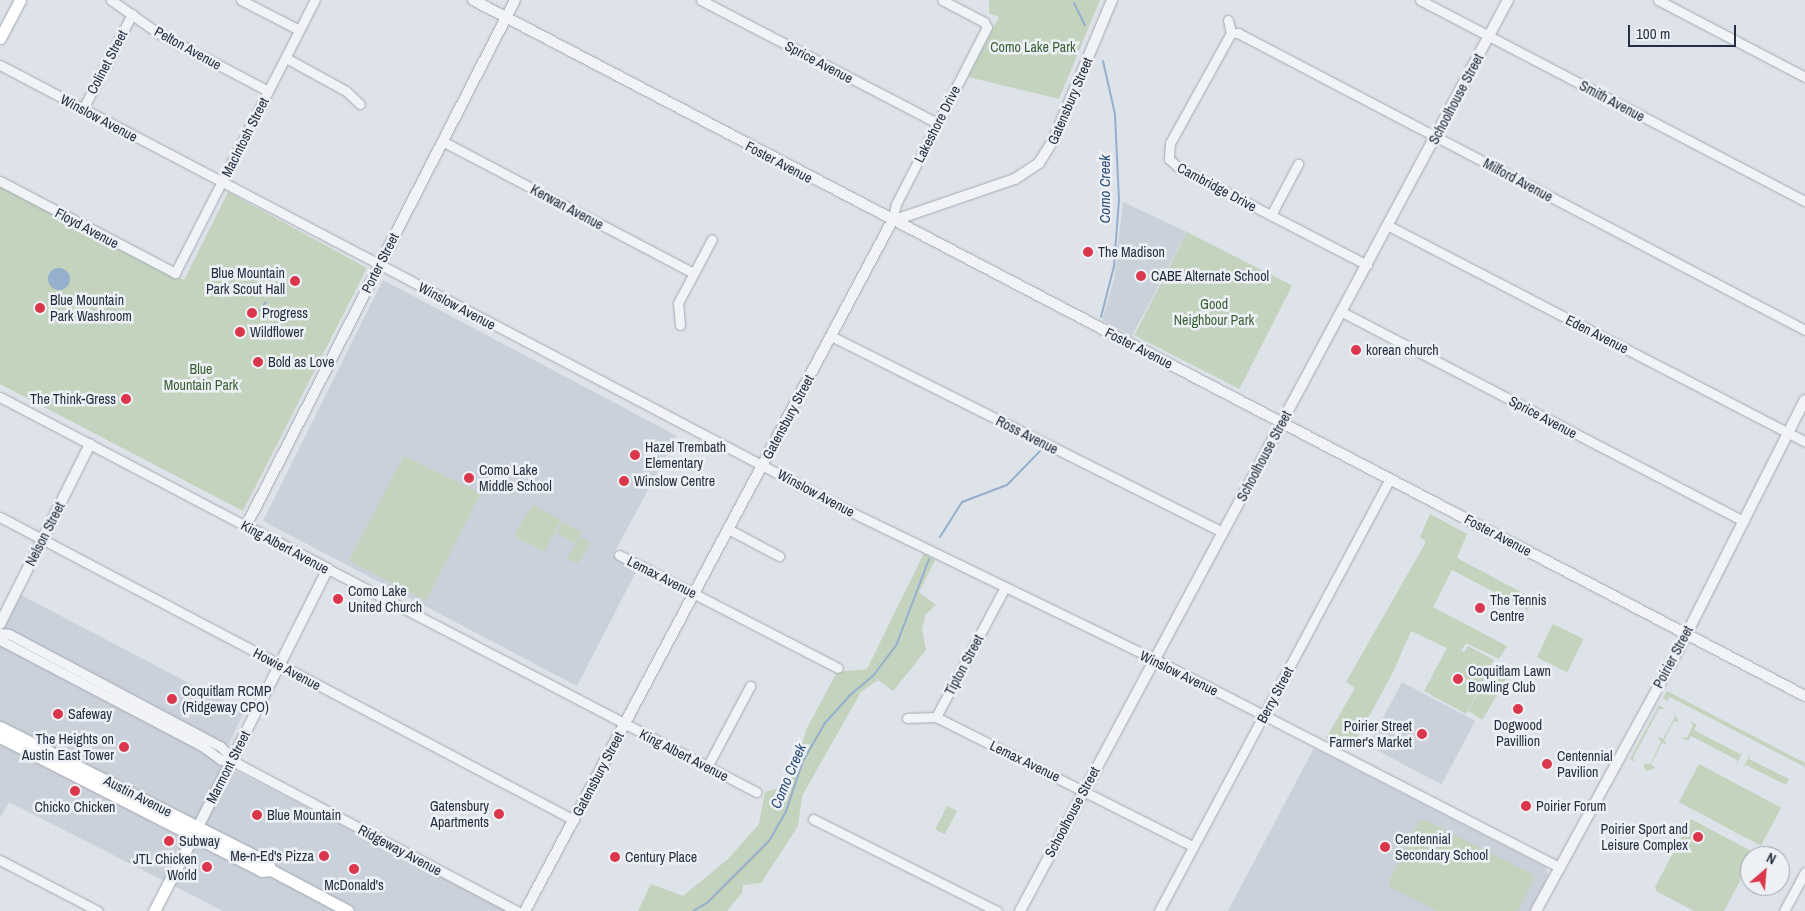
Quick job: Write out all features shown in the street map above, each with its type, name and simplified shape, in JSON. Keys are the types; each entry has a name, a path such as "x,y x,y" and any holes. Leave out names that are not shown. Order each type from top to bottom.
{"main road":[{"path":"0,38 20,0"},
{"name":"Austin Avenue","path":"0,726 196,831"},
{"name":"Austin Avenue","path":"0,737 196,831 267,862 271,870 348,911"},
{"name":"Marmont Street","path":"154,911 196,831"}],"street":[{"name":"Pelton Avenue","path":"111,0 158,33 268,91"},
{"path":"241,0 299,30"},
{"name":"MacIntosh Street","path":"175,273 315,0"},
{"name":"Foster Avenue","path":"473,0 892,221 1283,421 1805,696"},
{"name":"Porter Street","path":"246,526 515,0"},
{"name":"Sprice Avenue","path":"701,0 937,123"},
{"name":"Lakeshore Drive","path":"892,221 896,204 987,27 984,22 942,0"},
{"name":"Gatensbury Street","path":"525,911 892,221 1015,179 1039,163 1054,141 1112,0"},
{"name":"Smith Avenue","path":"1420,0 1805,201"},
{"name":"Schoolhouse Street","path":"1020,911 1389,226 1508,0"},
{"path":"1658,0 1805,76"},
{"name":"Colinet Street","path":"83,109 132,14"},
{"path":"1228,20 1231,33"},
{"name":"Milford Avenue","path":"1231,33 1238,33 1805,330"},
{"name":"Cambridge Drive","path":"1231,33 1170,143 1168,154 1178,167 1367,265"},
{"path":"286,58 346,91 360,104"},
{"name":"Winslow Avenue","path":"0,65 762,465 1264,715 1559,867"},
{"name":"Kerwan Avenue","path":"442,141 692,273"},
{"path":"1271,215 1298,164"},
{"name":"Floyd Avenue","path":"0,181 175,273"},
{"name":"Eden Avenue","path":"1389,226 1805,442"},
{"path":"680,325 678,303 692,273 712,239"},
{"name":"Sprice Avenue","path":"1342,312 1744,521"},
{"name":"Ross Avenue","path":"831,336 1223,532"},
{"name":"King Albert Avenue","path":"0,397 757,792"},
{"name":"Poirier Street","path":"1536,911 1686,634 1805,400"},
{"name":"Nelson Street","path":"0,624 90,444"},
{"name":"Berry Street","path":"1159,911 1390,479"},
{"name":"Howie Avenue","path":"0,517 574,820"},
{"path":"728,529 779,556"},
{"name":"Lemax Avenue","path":"618,555 838,668"},
{"name":"Marmont Street","path":"196,831 328,569"},
{"name":"Tipton Street","path":"936,717 1005,587"},
{"name":"Ridgeway Avenue","path":"0,633 9,634 220,746 231,759 517,911"},
{"name":"Ridgeway Avenue","path":"0,640 202,746 221,760 231,759"},
{"path":"708,767 750,686"},
{"path":"907,718 936,717"},
{"name":"Lemax Avenue","path":"936,717 1193,846"},
{"path":"813,819 997,911"},
{"path":"0,860 98,911"},
{"path":"1784,911 1805,872"}],"shaded area":[{"path":"1123,202 1187,232 1132,336 1102,320 1114,279"},
{"name":"Como Lake Middle School","path":"383,280 677,436 613,555 638,568 577,686 263,521"},
{"path":"21,595 244,712 220,763 510,911 223,911 9,802 0,818 0,636"},
{"name":"Poirier Street Farmer's Market","path":"1402,682 1475,721 1441,785 1368,746"},
{"name":"Centennial Secondary School","path":"1314,748 1546,867 1548,876 1530,911 1228,911"}],"green space":[{"name":"Como Lake Park","path":"989,0 1100,0 1059,99 968,77 999,17 989,13"},
{"name":"Blue Mountain Park","path":"0,186 184,280 228,192 367,268 243,511 0,384"},
{"name":"Good Neighbour Park","path":"1187,232 1292,286 1239,389 1134,335"},
{"path":"404,456 481,493 426,601 351,562 350,558"},
{"path":"533,505 561,520 544,552 516,537 516,532"},
{"path":"1430,514 1467,534 1457,558 1532,598 1528,610 1452,570 1433,607 1507,646 1499,659 1466,643 1462,650 1456,647 1464,652 1468,646 1494,660 1466,714 1424,691 1447,648 1411,631 1393,672 1351,750 1326,738 1355,688 1346,682 1426,542 1420,537"},
{"path":"563,522 581,532 575,544 557,533"},
{"path":"580,537 590,543 577,565 567,558"},
{"path":"924,553 935,560 919,592 936,605 926,614 922,629 926,650 893,691 878,680 861,692 802,796 798,826 761,883 743,885 742,893 727,911 638,911 651,884 683,896 728,859 759,824 765,792 776,789 801,748 806,730 837,672 867,669"},
{"path":"1553,624 1584,639 1567,672 1537,657"},
{"path":"1494,667 1509,676 1482,719 1468,711"},
{"path":"1667,691 1805,763 1805,767 1670,697 1667,701 1663,698"},
{"path":"1659,705 1665,709 1659,709 1633,758 1635,762 1630,759"},
{"path":"1673,712 1679,722 1674,721 1664,740 1667,745 1662,743 1651,764 1655,768 1646,771 1643,764 1650,764 1661,742 1658,737 1663,739 1675,717"},
{"path":"1690,721 1697,725 1694,730 1740,754 1743,751 1737,764 1737,760 1691,736 1688,741 1681,737 1687,738 1693,725"},
{"path":"1750,754 1749,759 1789,779 1786,785 1746,765 1743,768"},
{"path":"1699,764 1781,808 1761,846 1679,802"},
{"path":"947,806 957,811 945,834 935,829"},
{"path":"1691,819 1742,846 1740,846 1740,881 1724,911 1694,911 1656,891 1655,887"},
{"path":"1425,820 1532,874 1534,879 1518,911 1437,911 1390,887 1389,881 1419,821"}],"water":[{"path":"59,268 67,271 70,279 67,287 59,290 51,287 48,279 51,271"}],"waterway":[{"name":"Como Creek","path":"1074,3 1085,26"},
{"name":"Como Creek","path":"1101,317 1114,266 1119,200 1115,114 1103,61"},
{"path":"259,311 266,302"},
{"name":"Como Creek","path":"940,537 962,502 1007,485 1041,450"},
{"name":"Como Creek","path":"693,911 707,903 769,841 786,811 803,761 825,723 849,696 873,676 896,646 929,559"}],"place":[{"name":"The Madison","path":"1088,252"},
{"name":"CABE Alternate School","path":"1141,276"},
{"name":"Blue Mountain Park Scout Hall","path":"295,281"},
{"name":"Blue Mountain Park Washroom","path":"40,308"},
{"name":"Progress","path":"252,313"},
{"name":"Wildflower","path":"240,332"},
{"name":"korean church","path":"1356,350"},
{"name":"Bold as Love","path":"258,362"},
{"name":"The Think-Gress","path":"126,399"},
{"name":"Hazel Trembath Elementary","path":"635,455"},
{"name":"Como Lake Middle School","path":"469,478"},
{"name":"Winslow Centre","path":"624,481"},
{"name":"Como Lake United Church","path":"338,599"},
{"name":"The Tennis Centre","path":"1480,608"},
{"name":"Coquitlam Lawn Bowling Club","path":"1458,679"},
{"name":"Coquitlam RCMP (Ridgeway CPO)","path":"172,699"},
{"name":"Dogwood Pavillion","path":"1518,709"},
{"name":"Safeway","path":"58,714"},
{"name":"Poirier Street Farmer's Market","path":"1422,734"},
{"name":"The Heights on Austin East Tower","path":"124,747"},
{"name":"Centennial Pavilion","path":"1547,764"},
{"name":"Chicko Chicken","path":"75,791"},
{"name":"Poirier Forum","path":"1526,806"},
{"name":"Gatensbury Apartments","path":"499,814"},
{"name":"Blue Mountain","path":"257,815"},
{"name":"Poirier Sport and Leisure Complex","path":"1698,837"},
{"name":"Subway","path":"169,841"},
{"name":"Centennial Secondary School","path":"1385,847"},
{"name":"Me-n-Ed's Pizza","path":"324,856"},
{"name":"Century Place","path":"615,857"},
{"name":"JTL Chicken World","path":"207,867"},
{"name":"McDonald's","path":"354,869"}]}
